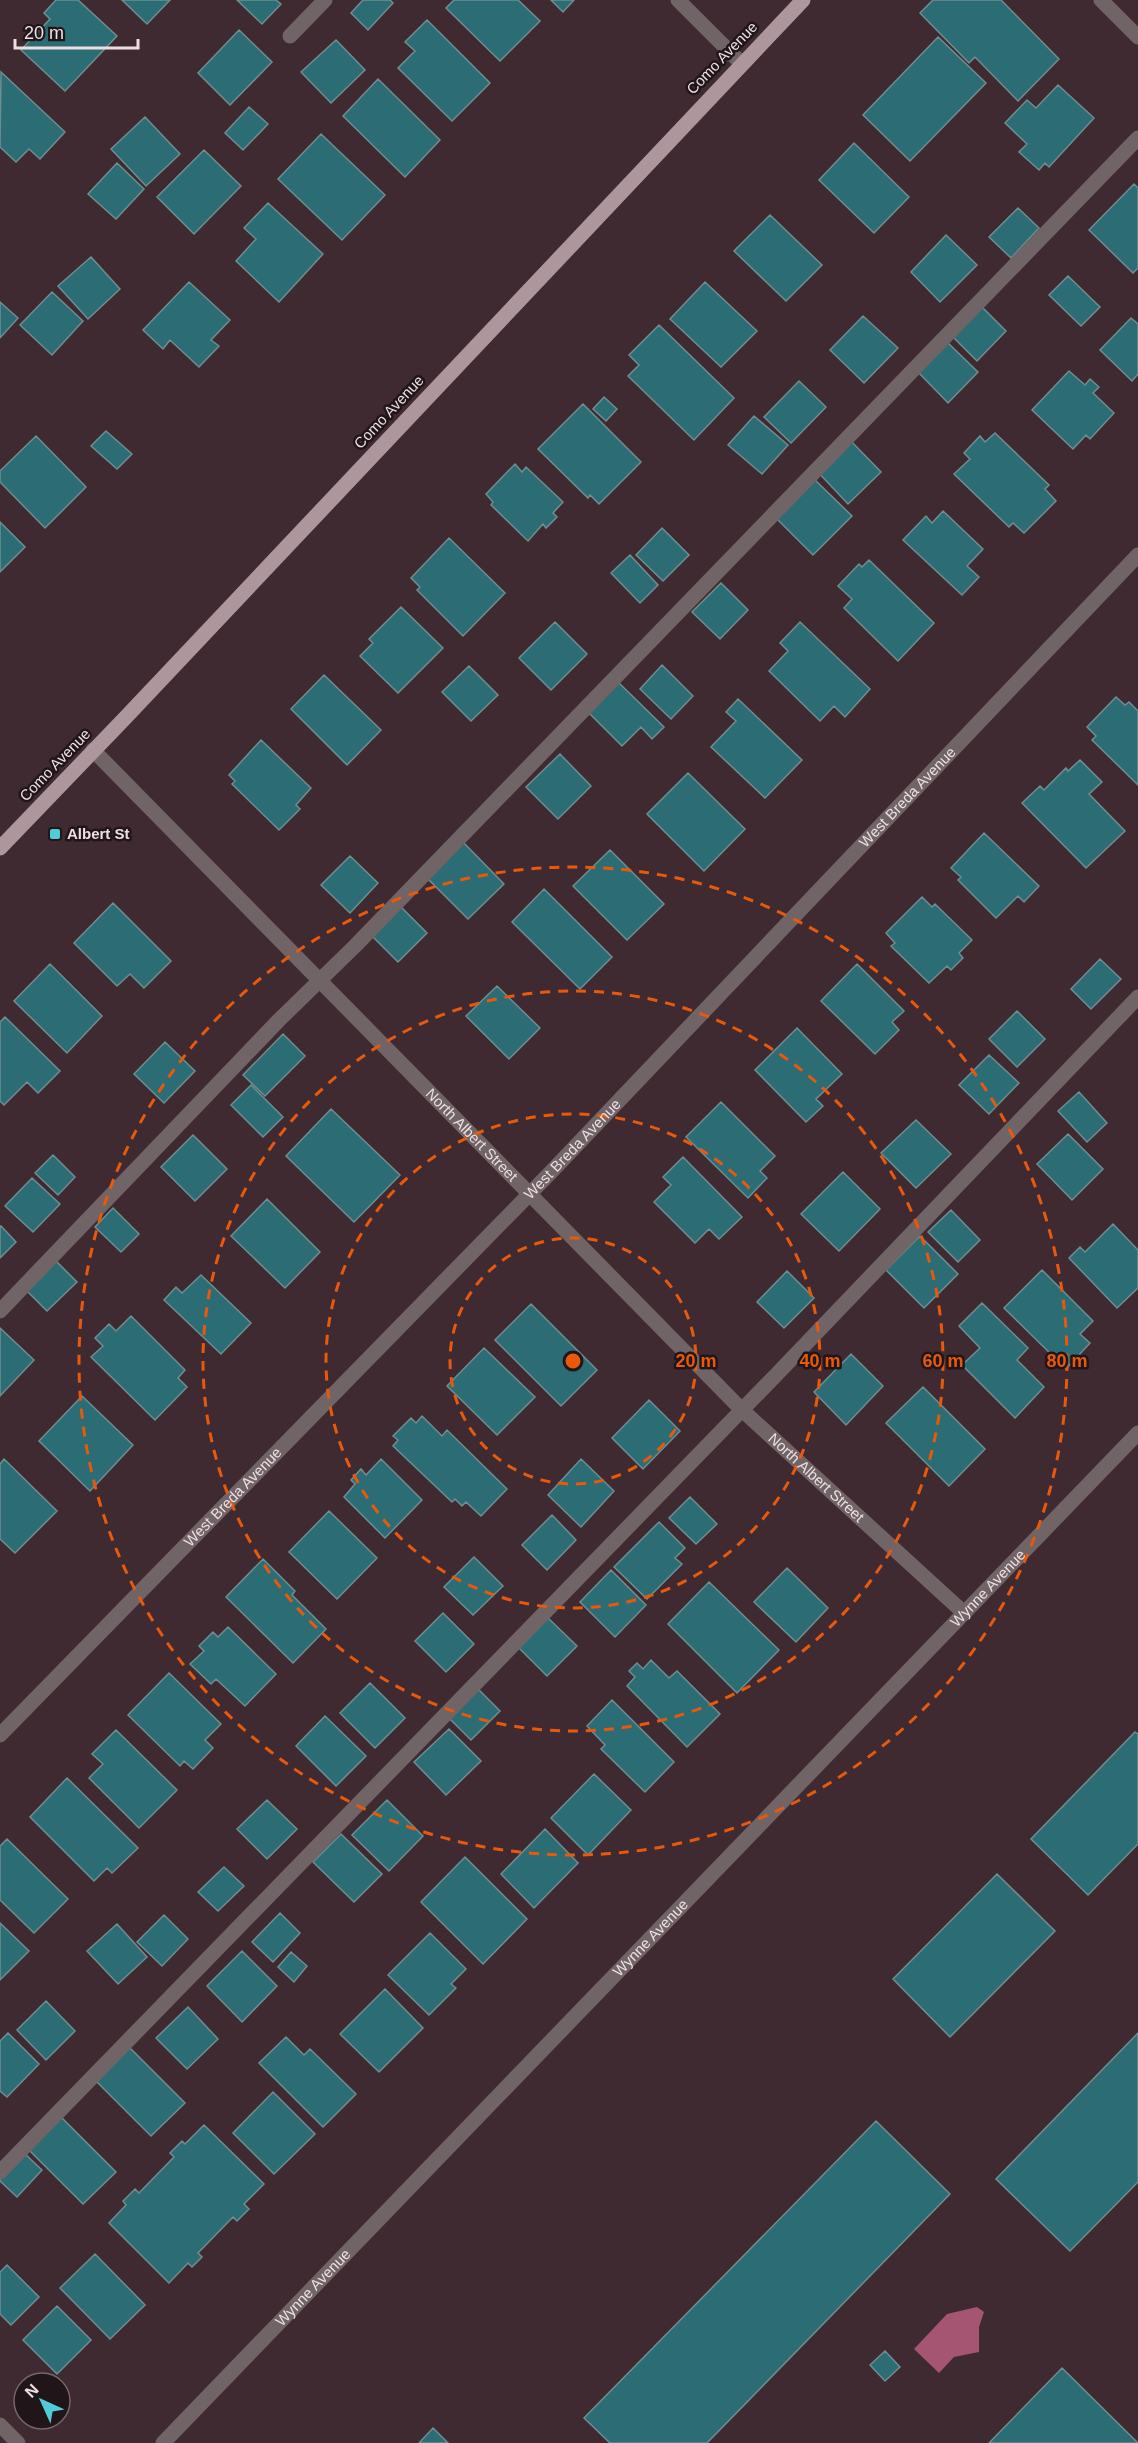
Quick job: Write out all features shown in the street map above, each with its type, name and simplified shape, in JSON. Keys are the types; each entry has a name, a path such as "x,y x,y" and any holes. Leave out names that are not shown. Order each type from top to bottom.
{"main road":[{"name":"Como Avenue","path":"0,848 803,0"}],"street":[{"path":"290,36 325,0"},
{"path":"678,0 742,64"},
{"path":"1101,0 1138,37"},
{"path":"0,1311 1138,138"},
{"name":"West Breda Avenue","path":"0,1735 528,1194 1138,555"},
{"name":"North Albert Street","path":"93,750 742,1410 963,1612"},
{"path":"0,2172 742,1410 1138,997"},
{"name":"Wynne Avenue","path":"163,2443 1138,1433"},
{"path":"0,2425 18,2443"}],"shaded area":[{"path":"977,2307 984,2312 979,2327 979,2352 954,2357 939,2373 914,2349 947,2314"}],"building":[{"path":"56,0 78,0 117,36 65,91 21,50 50,19 44,13"},
{"path":"122,0 170,0 147,24"},
{"path":"237,0 276,0 281,4 262,24"},
{"path":"363,0 390,0 393,3 368,30 351,13"},
{"path":"454,0 518,0 540,21 500,61 446,8"},
{"path":"551,0 574,0 563,12"},
{"path":"933,0 1001,0 1059,59 1018,101 975,57 969,63 920,13"},
{"path":"427,20 490,83 452,121 398,68 415,51 405,42"},
{"path":"239,30 272,62 230,105 198,73"},
{"path":"938,37 986,83 910,161 863,115"},
{"path":"336,40 365,70 331,103 301,72"},
{"path":"1,72 65,132 40,159 29,149 16,162 0,147"},
{"path":"378,79 440,140 405,177 343,116"},
{"path":"1058,85 1094,118 1049,167 1045,163 1039,170 1019,152 1027,144 1005,123 1027,100 1036,108"},
{"path":"249,107 268,124 243,150 225,133"},
{"path":"145,117 180,154 146,186 111,149"},
{"path":"321,134 385,195 342,240 278,179"},
{"path":"854,143 909,197 874,233 819,180"},
{"path":"204,150 241,186 194,234 157,197"},
{"path":"117,163 144,189 116,219 88,194"},
{"path":"1134,184 1138,188 1138,268 1133,273 1089,230"},
{"path":"268,203 323,254 279,302 236,261 256,239 244,228"},
{"path":"1018,208 1039,228 1011,258 989,237"},
{"path":"770,215 822,265 786,301 734,251"},
{"path":"946,235 977,265 940,302 911,272"},
{"path":"91,257 120,289 88,319 58,286"},
{"path":"1068,276 1100,307 1081,326 1049,295"},
{"path":"189,282 230,320 211,340 219,346 199,367 170,340 163,349 143,330"},
{"path":"705,282 757,331 721,367 670,319"},
{"path":"52,292 83,321 52,355 20,325"},
{"path":"0,302 18,318 0,338"},
{"path":"982,307 1006,331 977,361 953,337"},
{"path":"863,316 898,348 864,383 830,350"},
{"path":"1131,318 1138,324 1138,374 1132,381 1100,350"},
{"path":"659,325 734,398 694,440 628,376 639,365 629,355"},
{"path":"947,342 978,372 948,403 918,372"},
{"path":"1069,371 1085,385 1090,379 1099,387 1093,393 1114,413 1090,439 1086,435 1073,449 1032,410"},
{"path":"799,381 826,407 791,443 764,417"},
{"path":"604,397 617,409 606,421 593,409"},
{"path":"583,404 641,462 599,504 590,495 588,498 538,449"},
{"path":"754,416 788,445 762,474 728,445"},
{"path":"106,431 132,454 117,469 91,446"},
{"path":"995,433 1049,485 1045,489 1056,501 1024,533 1013,523 1009,527 954,474 970,459 964,453 980,436 985,442"},
{"path":"36,436 86,487 45,528 0,482 0,471"},
{"path":"848,438 881,472 848,504 816,470"},
{"path":"515,464 522,472 526,467 563,502 553,513 557,517 546,528 543,524 528,541 491,505 493,502 486,494"},
{"path":"814,479 852,516 813,555 776,518"},
{"path":"943,511 983,549 967,566 979,577 962,595 903,540 926,516 932,523"},
{"path":"0,522 25,547 0,572"},
{"path":"662,528 689,555 663,581 636,555"},
{"path":"449,538 505,593 463,636 417,590 420,587 411,578"},
{"path":"630,555 658,585 640,603 611,573"},
{"path":"869,560 934,623 898,661 844,608 852,599 838,586 859,564 862,567"},
{"path":"721,583 748,610 720,639 692,612"},
{"path":"401,607 443,648 398,693 360,656 373,643 369,639"},
{"path":"555,622 587,654 551,690 519,658"},
{"path":"800,622 870,689 845,717 834,706 820,721 769,671 788,651 780,643"},
{"path":"662,665 693,696 671,719 640,689"},
{"path":"469,666 498,695 471,721 442,692"},
{"path":"324,675 381,730 347,765 291,709"},
{"path":"617,681 664,727 652,739 641,727 622,746 587,711"},
{"path":"1116,697 1125,705 1129,702 1138,711 1138,785 1092,740 1096,736 1087,727"},
{"path":"738,699 802,760 765,798 711,747 736,721 726,712"},
{"path":"261,740 311,788 296,805 300,809 279,830 232,784 235,781 229,775"},
{"path":"560,754 591,786 558,819 526,787"},
{"path":"1080,760 1102,782 1089,794 1125,831 1086,868 1022,803 1040,786 1044,790 1066,768 1068,771"},
{"path":"688,773 745,829 704,871 647,814"},
{"path":"984,833 1039,886 1024,902 1018,896 996,918 958,880 961,877 951,868"},
{"path":"461,840 504,884 468,919 424,875"},
{"path":"610,850 664,904 627,940 573,886"},
{"path":"350,856 378,883 350,913 321,885"},
{"path":"544,889 612,957 580,989 512,922"},
{"path":"922,897 932,907 935,904 972,940 959,953 963,958 951,970 947,966 929,983 891,946 895,943 886,933"},
{"path":"113,903 171,961 144,988 130,974 117,986 74,943"},
{"path":"400,906 427,933 398,962 371,935"},
{"path":"1100,959 1121,979 1091,1009 1071,989"},
{"path":"50,964 102,1016 67,1053 14,1001"},
{"path":"857,964 904,1011 892,1022 899,1030 875,1054 821,1001"},
{"path":"497,986 540,1028 509,1059 466,1016"},
{"path":"1017,1011 1045,1039 1017,1067 989,1039"},
{"path":"5,1017 60,1071 38,1093 27,1082 4,1105 0,1101 0,1022"},
{"path":"797,1028 842,1074 816,1099 823,1106 806,1122 755,1070"},
{"path":"283,1034 305,1056 265,1096 243,1075"},
{"path":"165,1042 195,1071 164,1103 134,1074"},
{"path":"989,1055 1019,1083 989,1114 959,1085"},
{"path":"251,1085 283,1117 263,1137 231,1105"},
{"path":"1079,1092 1107,1123 1087,1142 1058,1111"},
{"path":"721,1102 775,1156 760,1171 767,1178 748,1198 686,1137"},
{"path":"331,1109 400,1175 354,1222 286,1156"},
{"path":"916,1120 951,1154 916,1188 881,1153"},
{"path":"1068,1134 1103,1169 1072,1200 1037,1164"},
{"path":"193,1135 227,1169 195,1201 161,1167"},
{"path":"53,1155 75,1177 58,1195 35,1173"},
{"path":"683,1157 742,1217 719,1239 709,1229 695,1243 654,1202 671,1185 663,1177"},
{"path":"843,1172 880,1209 839,1251 801,1214"},
{"path":"32,1178 60,1204 33,1232 5,1206"},
{"path":"267,1199 320,1252 285,1288 231,1236"},
{"path":"113,1208 139,1234 121,1252 95,1227"},
{"path":"951,1210 980,1240 958,1262 928,1232"},
{"path":"1113,1224 1138,1250 1138,1288 1117,1308 1069,1258 1080,1247 1085,1252"},
{"path":"0,1226 16,1242 0,1258"},
{"path":"920,1236 958,1274 924,1308 886,1270"},
{"path":"55,1260 77,1282 47,1311 25,1289"},
{"path":"1042,1270 1093,1321 1080,1334 1090,1343 1066,1369 1004,1308"},
{"path":"787,1271 814,1298 784,1328 757,1302"},
{"path":"201,1275 251,1323 221,1354 164,1300 176,1287 182,1293"},
{"path":"982,1303 1028,1348 1017,1360 1044,1387 1015,1418 962,1365 980,1348 959,1326"},
{"path":"531,1304 597,1370 561,1406 495,1340"},
{"path":"131,1316 185,1370 178,1378 187,1387 155,1420 91,1357 103,1346 95,1338 109,1324 116,1331"},
{"path":"0,1328 34,1360 0,1396"},
{"path":"484,1348 535,1397 497,1435 447,1386"},
{"path":"851,1354 883,1386 846,1425 814,1392"},
{"path":"923,1387 985,1449 949,1486 886,1423"},
{"path":"82,1396 133,1445 90,1491 39,1441"},
{"path":"649,1400 680,1431 643,1469 612,1438"},
{"path":"422,1416 442,1436 447,1430 507,1489 481,1516 466,1502 462,1506 455,1499 452,1502 393,1446 398,1440 393,1436 411,1418 416,1423"},
{"path":"4,1459 57,1511 15,1553 0,1539 0,1464"},
{"path":"381,1459 422,1500 385,1538 344,1497 355,1484 351,1480 361,1469 366,1475"},
{"path":"581,1459 614,1491 581,1527 548,1495"},
{"path":"690,1497 717,1524 696,1544 669,1518"},
{"path":"329,1511 377,1558 337,1599 289,1552"},
{"path":"552,1515 576,1540 547,1570 522,1545"},
{"path":"659,1522 685,1548 675,1558 682,1564 647,1599 614,1567"},
{"path":"474,1557 503,1586 473,1615 444,1587"},
{"path":"263,1559 295,1591 292,1595 326,1629 293,1663 226,1597"},
{"path":"787,1568 828,1608 796,1642 754,1602"},
{"path":"611,1570 646,1605 615,1637 580,1602"},
{"path":"709,1582 779,1650 737,1693 668,1624"},
{"path":"443,1613 474,1644 446,1672 415,1641"},
{"path":"547,1617 577,1646 547,1676 518,1647"},
{"path":"228,1627 276,1674 245,1706 216,1679 211,1684 190,1664 204,1651 199,1646 213,1632 218,1637"},
{"path":"651,1660 669,1678 677,1671 720,1714 687,1747 627,1686 635,1677 629,1671 637,1663 643,1669"},
{"path":"169,1673 221,1724 205,1740 213,1748 193,1769 184,1761 180,1766 128,1715"},
{"path":"370,1683 405,1718 375,1748 340,1713"},
{"path":"478,1689 500,1711 471,1740 449,1718"},
{"path":"612,1700 674,1762 645,1792 601,1749 605,1745 587,1726"},
{"path":"325,1716 366,1756 336,1786 296,1746"},
{"path":"449,1729 481,1761 446,1795 414,1762"},
{"path":"116,1730 177,1790 139,1828 89,1778 103,1764 92,1754"},
{"path":"1135,1732 1138,1734 1138,1844 1088,1895 1031,1839"},
{"path":"594,1774 631,1810 588,1855 551,1818"},
{"path":"67,1778 138,1848 112,1873 107,1868 94,1881 30,1817"},
{"path":"267,1800 297,1829 267,1859 237,1829"},
{"path":"387,1800 423,1836 389,1871 352,1835"},
{"path":"545,1829 578,1863 534,1908 501,1874"},
{"path":"341,1834 382,1874 354,1902 313,1862"},
{"path":"7,1839 68,1899 34,1933 0,1900 0,1846"},
{"path":"465,1857 527,1919 483,1964 421,1902"},
{"path":"224,1867 244,1886 218,1911 198,1892"},
{"path":"997,1874 1055,1931 950,2037 893,1979"},
{"path":"280,1913 300,1933 273,1962 252,1942"},
{"path":"164,1915 188,1939 162,1966 137,1942"},
{"path":"0,1923 29,1951 0,1980"},
{"path":"117,1924 147,1957 118,1984 87,1951"},
{"path":"430,1933 466,1969 451,1984 456,1988 429,2015 388,1975"},
{"path":"242,1951 277,1986 242,2022 207,1986"},
{"path":"291,1952 307,1966 294,1982 278,1967"},
{"path":"385,1989 423,2028 379,2072 340,2034"},
{"path":"46,2001 75,2031 46,2060 17,2030"},
{"path":"188,2007 218,2039 187,2069 156,2038"},
{"path":"8,2033 39,2064 7,2097 0,2091 0,2041"},
{"path":"1138,2033 1138,2182 1070,2251 996,2179"},
{"path":"286,2037 304,2055 310,2049 356,2094 323,2127 259,2063"},
{"path":"128,2046 185,2103 151,2136 95,2080"},
{"path":"273,2092 315,2134 274,2174 233,2133"},
{"path":"59,2115 116,2172 83,2204 27,2148"},
{"path":"876,2121 950,2194 707,2443 610,2443 584,2418"},
{"path":"204,2125 264,2184 244,2204 249,2209 237,2221 233,2217 198,2253 202,2257 192,2267 188,2263 169,2283 109,2223 126,2205 123,2201 135,2189 139,2193 174,2157 170,2153 182,2141 185,2144"},
{"path":"23,2152 42,2170 17,2197 0,2181 0,2176"},
{"path":"95,2254 145,2305 110,2339 60,2288"},
{"path":"7,2265 39,2297 11,2325 0,2314 0,2272"},
{"path":"57,2306 91,2340 60,2371 54,2371 23,2340"},
{"path":"885,2351 900,2367 885,2381 870,2365"},
{"path":"1062,2368 1138,2443 989,2443"},
{"path":"433,2428 448,2443 419,2443"}],"place":[{"name":"Albert St","path":"55,834"}]}
